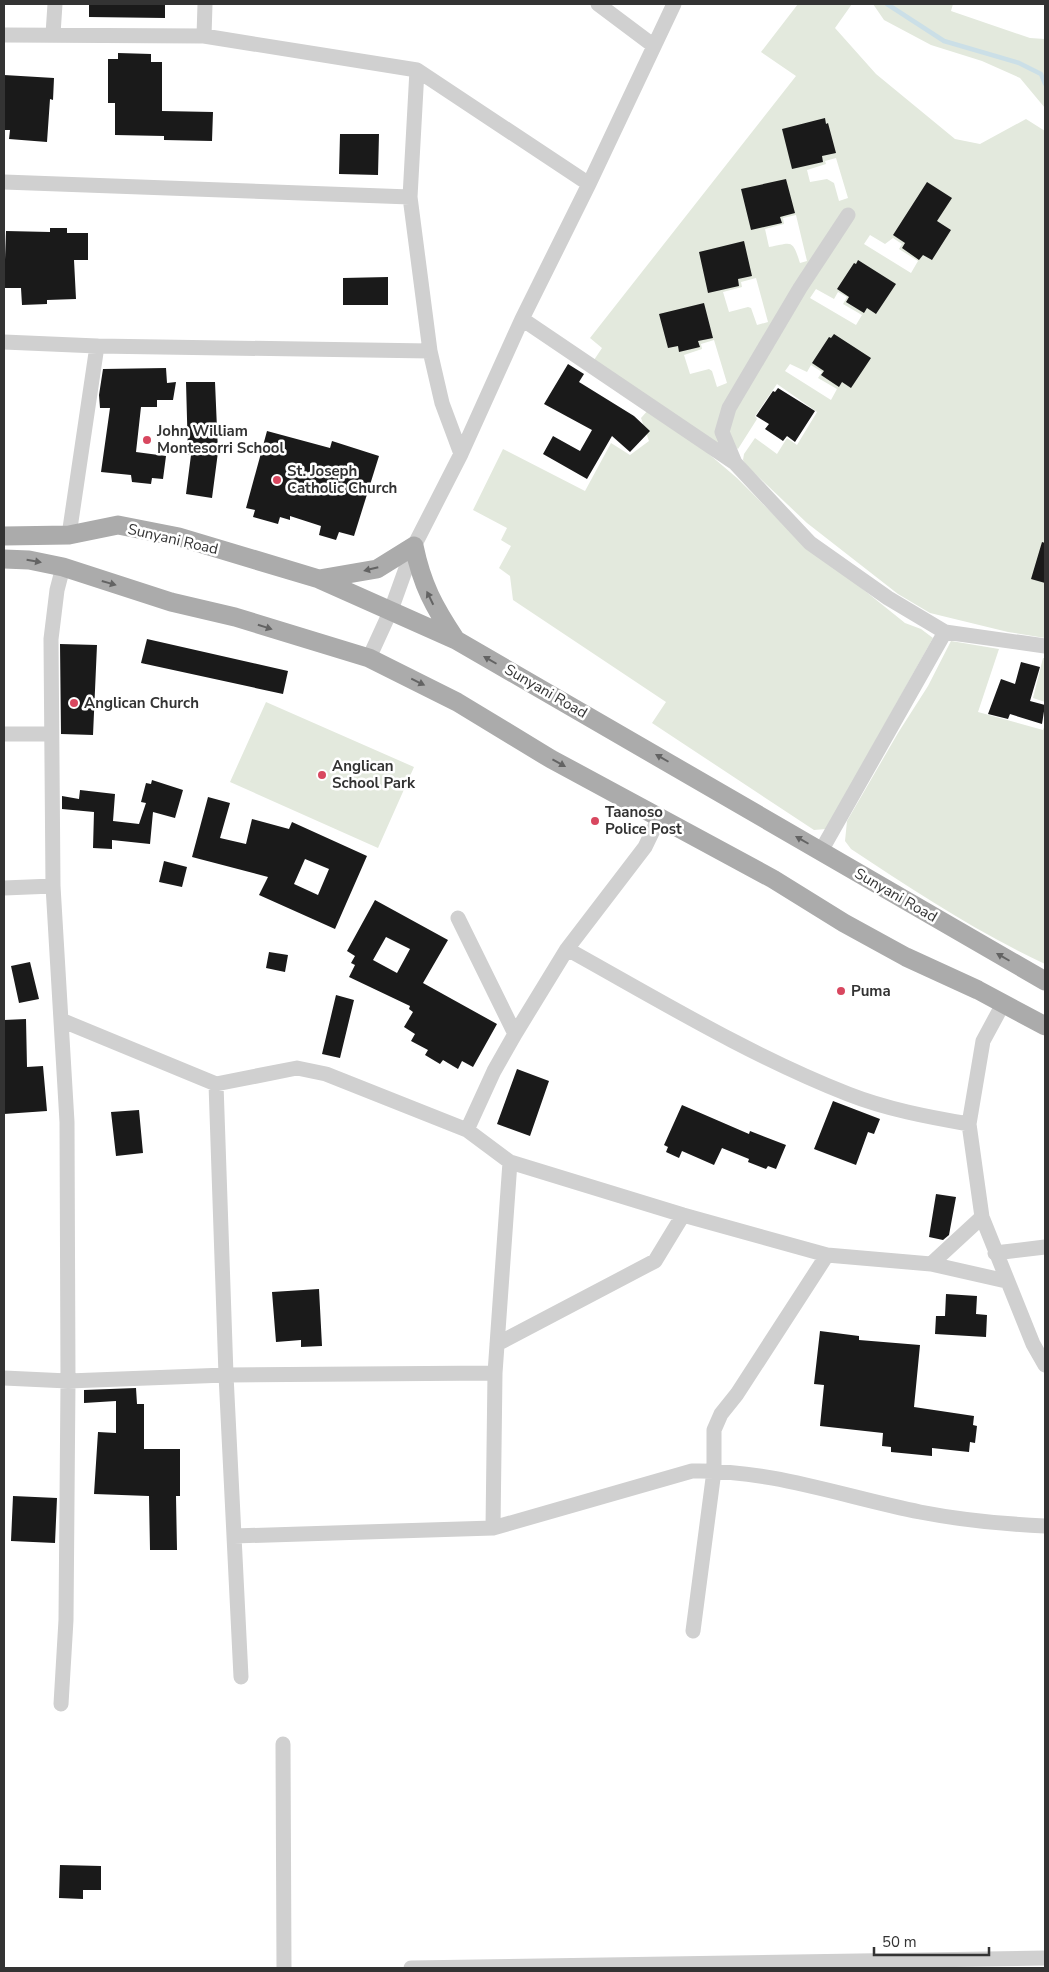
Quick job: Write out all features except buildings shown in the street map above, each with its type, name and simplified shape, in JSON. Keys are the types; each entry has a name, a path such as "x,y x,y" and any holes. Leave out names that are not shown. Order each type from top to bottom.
{"main road":[{"name":"Sunyani Road","path":"4,536 69,535 118,525 178,537 319,578 456,640 1045,981"},
{"path":"319,578 377,569 414,546 418,566 429,597 456,640"},
{"path":"4,559 29,560 63,567 172,602 235,617 369,658 457,702 551,759 773,879 844,923 906,957 978,990 1045,1026"}],"street":[{"path":"53,34 56,4"},
{"path":"204,36 205,4"},
{"path":"598,4 654,46"},
{"path":"369,658 391,610 414,546 461,454 522,319 589,184 674,4"},
{"path":"4,35 204,36 416,70 589,184"},
{"path":"416,70 410,196 430,351 442,403 461,454"},
{"path":"4,182 410,196"},
{"path":"734,463 722,432 729,408 800,288 848,215"},
{"path":"522,319 734,463 810,543 888,598 945,632 1045,646"},
{"path":"4,342 97,346 430,351"},
{"path":"69,535 97,346"},
{"path":"61,1704 66,1620 68,1381 67,1122 53,886 51,639 57,590 63,567"},
{"path":"821,852 945,632"},
{"path":"4,734 52,734"},
{"path":"468,1130 494,1072 567,949 645,846 659,818"},
{"path":"4,888 53,886"},
{"path":"458,918 515,1034"},
{"path":"567,949 734,1042 784,1067 849,1094 921,1116 969,1124"},
{"path":"1003,1004 983,1041 969,1124 982,1217 1033,1344 1045,1365"},
{"path":"61,1020 216,1084 297,1068 326,1074 468,1130 510,1162 683,1215 827,1255 931,1264 1006,1280"},
{"path":"216,1084 226,1375 241,1678"},
{"path":"493,1528 494,1373 510,1162"},
{"path":"497,1344 655,1262 683,1215"},
{"path":"931,1264 982,1217"},
{"path":"995,1253 1045,1247"},
{"path":"693,1631 714,1471 714,1430 721,1414 737,1394 827,1255"},
{"path":"4,1378 68,1381 226,1375 494,1373"},
{"path":"234,1536 493,1528 692,1471 714,1471 770,1478 922,1513 1045,1526"},
{"path":"283,1744 284,1968"},
{"path":"411,1968 686,1966 1045,1958"}],"shaded area":[{"path":"798,4 852,4 835,28 876,74 955,139 980,144 1026,119 1045,131 1045,638 1008,632 930,613 898,594 807,523 743,460 744,454 755,438 777,454 787,438 797,445 817,412 777,384 755,416 757,419 738,449 732,444 721,449 594,360 602,348 590,338 796,76 761,52","holes":["836,158 848,198 839,201 834,183 827,179 810,182 807,170 826,164 825,161","796,215 807,261 800,263 795,249 790,244 769,247 765,229 784,224 783,218","870,235 885,244 893,238 902,244 899,249 918,261 911,273 864,244","756,278 768,322 757,325 751,308 748,307 729,312 723,292 742,287 741,282","816,289 834,299 838,292 847,297 843,304 862,315 856,325 810,298","714,340 727,383 717,387 712,371 709,369 690,374 684,355 702,349 701,344","790,364 807,372 811,365 822,372 818,378 837,389 831,400 785,371"]},
{"path":"873,4 953,4 951,11 1030,38 1045,39 1045,108 1020,78 982,61 931,45 884,20"},
{"path":"649,409 696,443 737,478 788,529 905,623 921,629 933,638 826,829 814,830 652,723 666,702 513,600 510,576 499,568 511,546 501,540 507,528 473,510 503,449 585,491 611,443 630,455 649,441 641,418"},
{"path":"951,641 999,649 978,712 1043,730 1045,724 1045,964 946,910 851,849 845,841 847,821 898,733 928,686"},
{"path":"1043,658 1045,658 1045,702 1033,698"},
{"name":"Anglican School Park","path":"266,702 414,767 378,848 230,782"}],"waterway":[{"path":"887,4 944,41 1019,63 1041,74 1045,84"}],"place":[{"name":"John William Montesorri School","path":"147,440"},
{"name":"St. Joseph Catholic Church","path":"277,480"},
{"name":"Anglican Church","path":"74,703"},
{"name":"Anglican School Park","path":"322,775"},
{"name":"Taanoso Police Post","path":"595,821"},
{"name":"Puma","path":"841,991"}]}
